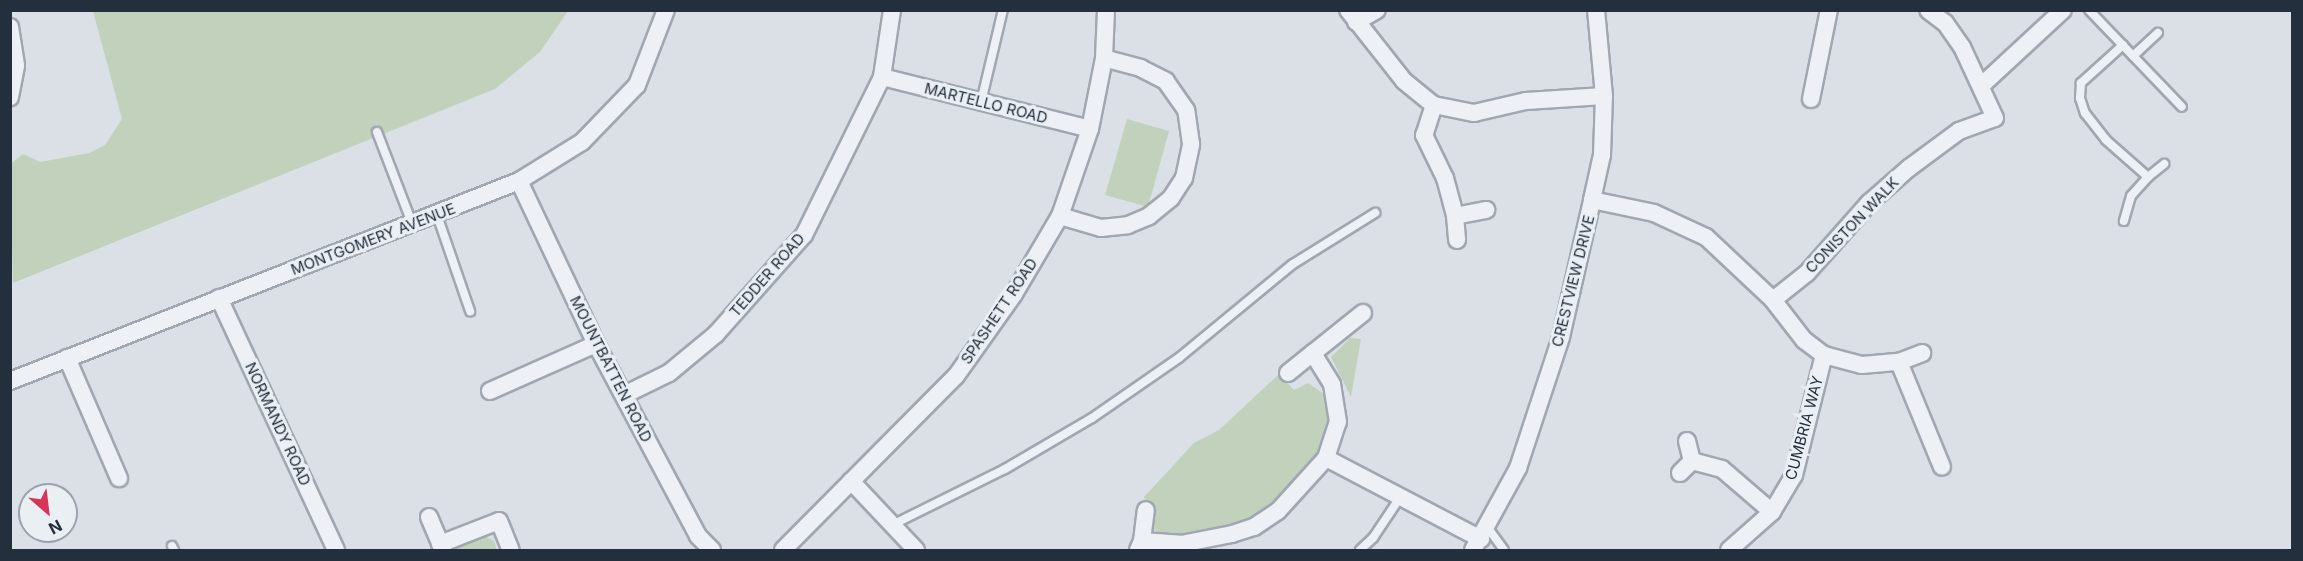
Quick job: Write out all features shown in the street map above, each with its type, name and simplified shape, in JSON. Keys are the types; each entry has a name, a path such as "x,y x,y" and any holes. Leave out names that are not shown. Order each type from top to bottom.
{"street":[{"name":"MONTGOMERY AVENUE","path":"10,381 519,181 582,142 637,85 666,10"},
{"name":"TEDDER ROAD","path":"624,395 669,374 716,334 804,235 882,77 892,10"},
{"name":"SPASHETT ROAD","path":"783,550 956,375 1014,294 1060,216 1090,129 1104,58 1106,10"},
{"path":"1377,10 1352,16 1404,81 1434,105 1474,113 1526,101 1604,96"},
{"name":"CRESTVIEW DRIVE","path":"1480,539 1518,468 1557,348 1602,155 1604,96 1596,10"},
{"path":"1811,99 1829,10"},
{"path":"1928,10 1945,23 1982,85 2063,10"},
{"path":"10,27 16,66 10,97"},
{"path":"1060,216 1101,228 1128,225 1149,216 1171,198 1184,178 1191,144 1186,110 1166,81 1140,68 1104,58"},
{"name":"MARTELLO ROAD","path":"882,77 1090,129"},
{"name":"CONISTON WALK","path":"1773,300 1807,273 1869,204 1909,168 1959,131 1995,118 1982,85"},
{"path":"1434,105 1424,135 1445,178 1455,216 1456,240"},
{"name":"MOUNTBATTEN ROAD","path":"519,181 596,344 698,536 712,550"},
{"path":"1592,200 1654,213 1685,225 1734,261 1773,300 1804,340 1824,355 1863,365 1899,362 1922,353"},
{"path":"1455,216 1486,210"},
{"name":"NORMANDY ROAD","path":"219,298 336,550"},
{"path":"1288,373 1363,313"},
{"path":"490,391 596,344"},
{"path":"1146,510 1140,546 1181,544 1254,527 1278,511 1326,458 1338,422 1338,407 1332,384 1313,353"},
{"name":"CUMBRIA WAY","path":"1729,550 1772,512 1794,475 1824,355"},
{"path":"67,358 119,478"},
{"path":"1899,362 1942,467"},
{"path":"1687,441 1686,466 1722,469 1772,512"},
{"path":"1326,458 1480,539"},
{"path":"851,481 911,549"},
{"path":"429,517 441,547 499,521 511,550"}],"lane":[{"path":"981,102 1003,10"},
{"path":"2089,10 2182,107"},
{"path":"2133,56 2158,33"},
{"path":"2123,45 2080,83 2080,98 2085,113 2106,140 2148,177"},
{"path":"377,132 412,223"},
{"path":"2124,221 2131,196 2148,177 2164,164"},
{"path":"892,525 1005,469 1092,418 1180,357 1293,264 1375,213"},
{"path":"437,215 470,311"},
{"path":"1360,550 1373,538 1401,496"},
{"path":"1480,539 1504,550"}],"green space":[{"path":"93,11 568,11 540,52 495,89 13,283 10,164 23,154 40,162 89,153 105,145 122,119"},
{"path":"1127,119 1169,131 1148,207 1105,195"},
{"path":"1350,338 1361,339 1351,397 1331,357"},
{"path":"1279,374 1294,390 1308,383 1324,394 1330,409 1318,457 1283,502 1252,523 1197,537 1160,536 1152,526 1144,497 1194,443 1219,430"},
{"path":"483,535 494,541 497,550 449,550"}]}
